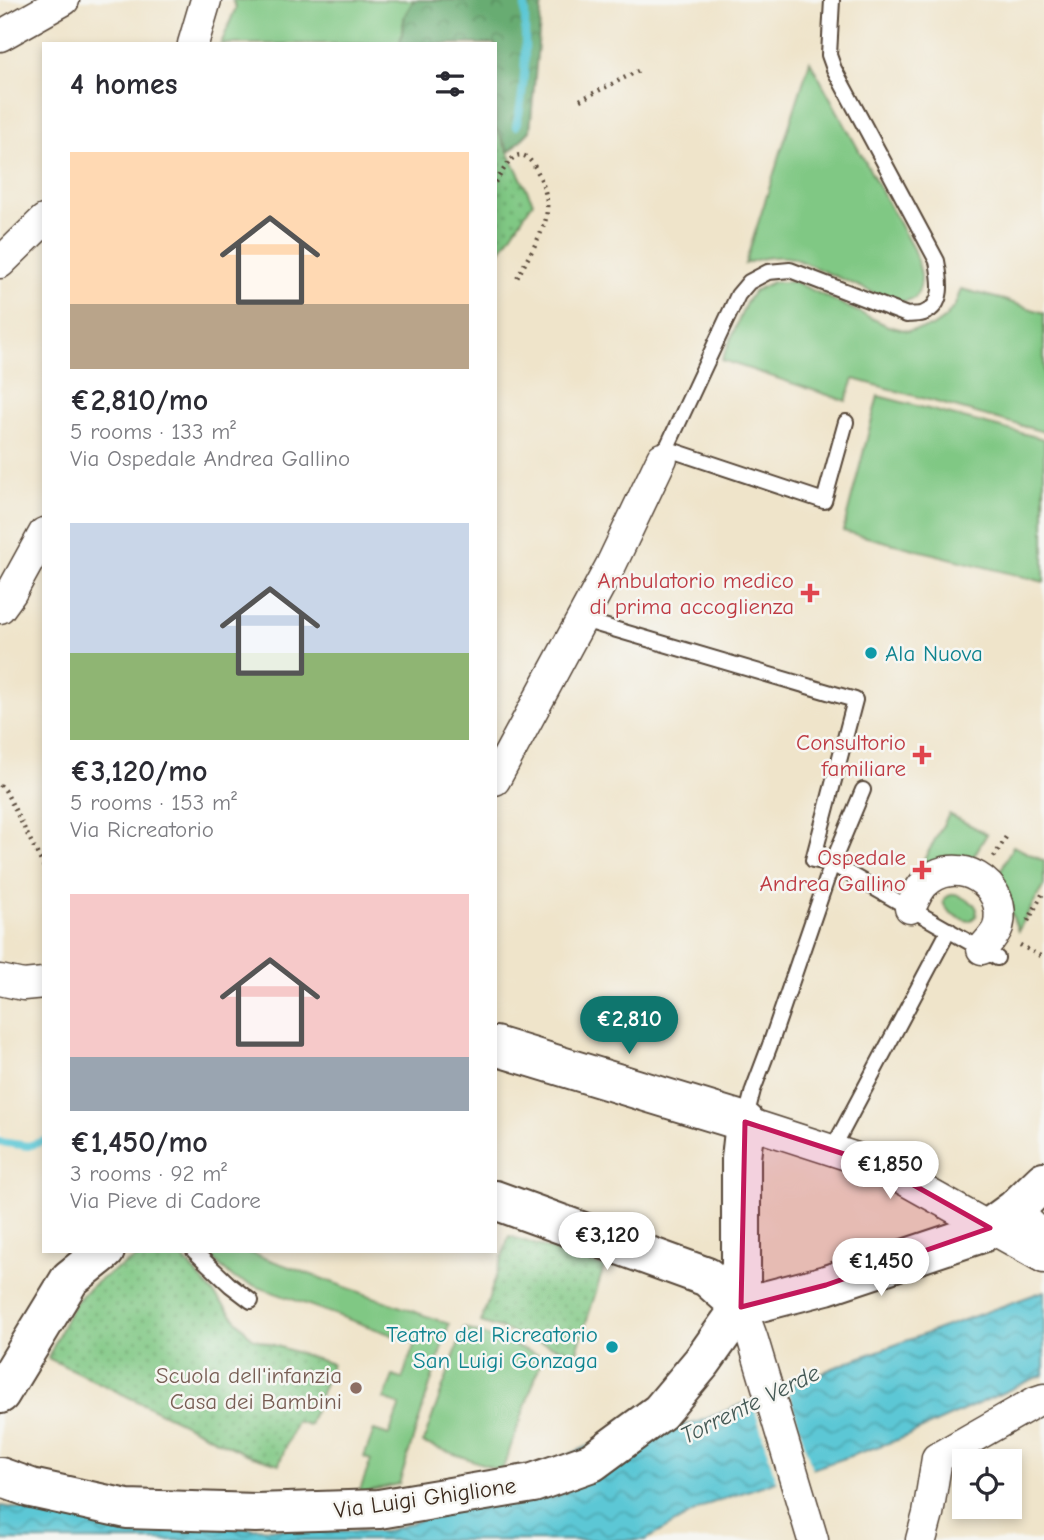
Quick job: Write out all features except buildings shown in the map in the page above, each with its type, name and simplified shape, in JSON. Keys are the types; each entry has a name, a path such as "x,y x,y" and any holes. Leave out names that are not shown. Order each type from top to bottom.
{"street":[{"path":"0,36 64,0"},
{"path":"194,42 206,0"},
{"path":"0,263 42,222"},
{"path":"497,776 583,620 663,453"},
{"path":"0,608 42,537"},
{"path":"910,908 923,885 941,873 962,871 981,878 994,892 999,910 998,929 990,953"},
{"path":"0,980 23,985 42,983"},
{"path":"497,1047 878,1165 1044,1258"},
{"path":"745,1122 740,1159 742,1323 813,1540"},
{"path":"742,1323 827,1285 982,1233 1012,1219 1044,1181"},
{"path":"497,1201 708,1277 742,1323"},
{"path":"1012,1219 1044,1238"},
{"path":"0,1394 70,1279 103,1253"},
{"name":"Via Luigi Ghiglione","path":"0,1477 31,1488 127,1509 256,1513 379,1509 533,1483 592,1462 660,1412 702,1362 742,1323"},
{"path":"921,1540 937,1458 1044,1399"}],"lane":[{"path":"832,0 829,55 937,261 941,288 937,302 925,313 907,315 790,270 768,272 749,282 738,295 663,453 824,501 846,422"},
{"path":"583,620 855,700 813,860 832,864 990,953"},
{"path":"745,1122 753,1090 832,864 863,790"},
{"path":"832,1150 949,930"},
{"path":"196,1253 251,1301"}],"path":[{"path":"580,100 638,71"},
{"path":"497,179 516,156 522,155 530,159 547,199 546,220 517,278"},
{"path":"0,786 5,790 42,863"},
{"path":"1018,940 1016,943 1044,958"}],"highlighted area":[{"path":"745,1122 878,1165 990,1228 826,1285 741,1307"}],"green space":[{"path":"232,0 414,0 405,15 400,42 222,42 236,7"},
{"path":"414,0 542,0 530,131 509,152 497,130 497,42 400,42 405,15"},
{"path":"810,61 913,249 921,280 915,298 893,301 793,258 768,257 745,264"},
{"path":"497,130 533,202 497,256"},
{"path":"773,282 795,282 888,326 908,331 932,327 945,318 955,305 961,289 1044,313 1044,432 854,379 846,401 722,360 746,303 754,291"},
{"path":"878,396 1044,439 1044,582 843,531"},
{"path":"949,814 987,834 973,857 920,867"},
{"path":"1013,846 1044,861 1044,885 1018,931 998,876"},
{"path":"956,894 974,904 977,909 976,916 970,921 957,917 946,909 944,900"},
{"path":"509,1236 604,1267 576,1354 481,1322"},
{"path":"145,1253 179,1253 252,1338 332,1364 309,1425 296,1421 279,1464 246,1454 48,1358 65,1320 79,1298 106,1276"},
{"path":"206,1253 251,1253 449,1324 399,1484 359,1493 371,1460 364,1457 374,1430 389,1435 400,1405 384,1399 393,1376 402,1379 415,1343 233,1278"},
{"path":"464,1328 543,1356 502,1471 423,1443"}],"water":[{"name":"Torrente Verde","path":"1044,1291 1044,1375 900,1439 709,1504 645,1540 0,1540 0,1506 132,1525 384,1532 426,1518 609,1437 695,1423 856,1359"}],"pier":[{"path":"786,1383 813,1472 777,1484 751,1397"}],"waterway":[{"path":"516,126 524,79 525,0"},
{"path":"0,1142 28,1146 42,1142"}],"place":[{"name":"Ambulatorio medico di prima accoglienza","path":"810,593"},
{"name":"Ala Nuova","path":"871,653"},
{"name":"Consultorio familiare","path":"922,755"},
{"name":"Ospedale Andrea Gallino","path":"922,870"},
{"name":"Teatro del Ricreatorio San Luigi Gonzaga","path":"612,1347"},
{"name":"Scuola dell'infanzia Casa dei Bambini","path":"356,1388"}]}
